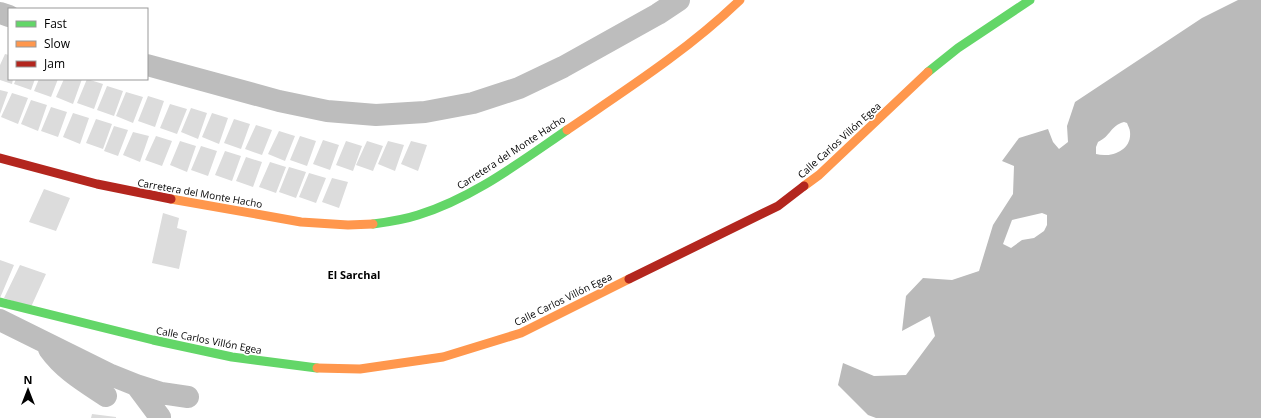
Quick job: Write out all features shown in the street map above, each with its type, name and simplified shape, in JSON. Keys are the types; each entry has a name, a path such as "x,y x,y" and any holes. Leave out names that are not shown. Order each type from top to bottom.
{"street":[{"path":"148,65 279,101 327,111 376,115 425,112 473,103 519,88 563,67 658,14 679,0"},
{"name":"Carretera del Monte Hacho","path":"0,158 110,187 295,221 336,226 377,224 417,216 455,201 490,181 658,68 700,36 740,0"},
{"name":"Calle Carlos Villón Egea","path":"0,302 28,310 225,356 309,368 360,369 443,357 522,333 778,206 819,175 901,99 916,82 935,65 955,49 1030,0"},
{"path":"0,320 111,375 161,393 188,397"},
{"path":"43,341 67,370 106,396"},
{"path":"136,385 160,417"}],"shaded area":[{"path":"1238,0 1261,0 1261,418 876,418 868,415 838,385 843,363 874,376 906,375 935,336 930,316 902,331 906,296 923,278 952,280 979,271 993,225 1013,194 1014,166 1002,161 1019,138 1048,129 1053,142 1059,149 1068,142 1067,126 1075,102 1202,18","holes":["1124,122 1127,123 1130,132 1128,144 1119,152 1113,154 1096,154 1098,142 1106,137 1116,126","1042,213 1047,215 1047,225 1044,231 1034,238 1022,240 1011,248 1003,244 1012,220"]}],"building":[{"path":"5,54 8,55 8,80 13,80 12,84 0,80 0,65"},
{"path":"16,80 35,80 31,90 14,84"},
{"path":"39,80 58,80 51,97 34,91"},
{"path":"64,80 82,80 73,104 56,97"},
{"path":"87,80 103,84 94,109 77,103"},
{"path":"107,86 123,91 114,116 97,110"},
{"path":"0,90 8,92 0,114"},
{"path":"126,92 143,97 133,123 116,116"},
{"path":"12,93 28,98 18,124 1,117"},
{"path":"148,96 164,101 155,127 138,121"},
{"path":"31,100 47,105 38,131 21,124"},
{"path":"170,104 187,109 177,134 160,128"},
{"path":"51,107 67,112 58,137 41,131"},
{"path":"191,108 207,113 198,139 181,132"},
{"path":"73,113 89,118 80,144 63,137"},
{"path":"212,113 228,118 219,144 202,137"},
{"path":"96,119 112,124 103,149 86,143"},
{"path":"234,119 250,124 241,149 224,143"},
{"path":"256,125 272,130 262,155 245,149"},
{"path":"114,126 128,130 118,156 104,151"},
{"path":"279,131 295,136 285,161 268,154"},
{"path":"133,132 149,136 140,162 123,155"},
{"path":"156,136 172,141 162,166 145,160"},
{"path":"300,136 316,141 307,166 290,160"},
{"path":"323,140 339,145 330,170 313,164"},
{"path":"180,141 196,146 187,172 170,165"},
{"path":"346,141 362,146 353,171 336,165"},
{"path":"367,141 383,146 373,171 356,165"},
{"path":"388,141 404,145 395,171 378,164"},
{"path":"411,141 427,145 418,171 401,164"},
{"path":"201,146 217,151 208,176 191,170"},
{"path":"225,151 241,156 232,181 215,175"},
{"path":"246,157 262,162 253,187 236,181"},
{"path":"270,162 286,167 276,193 259,187"},
{"path":"289,167 306,172 296,198 279,192"},
{"path":"309,173 326,178 316,203 299,197"},
{"path":"332,178 348,182 339,208 322,202"},
{"path":"44,189 70,198 56,231 29,222"},
{"path":"163,213 179,218 177,228 187,231 179,269 152,263"},
{"path":"0,260 14,265 0,298"},
{"path":"20,265 46,274 31,307 4,298"},
{"path":"92,414 116,417 116,418 91,418"}],"traffic: fast":[{"path":"928,72 958,48 1030,0"},
{"path":"373,224 412,217 458,199 496,178 567,130"},
{"path":"0,302 153,340 232,357 317,368"}],"traffic: slow":[{"path":"567,130 678,52 699,36 740,0"},
{"path":"804,186 819,175 928,72"},
{"path":"171,199 301,222 348,225 373,224"},
{"path":"317,368 360,369 443,357 521,333 629,279"}],"traffic: jam":[{"path":"0,158 97,184 171,199"},
{"path":"629,279 778,206 804,186"}],"district":[{"name":"El Sarchal","path":"354,275"}]}
